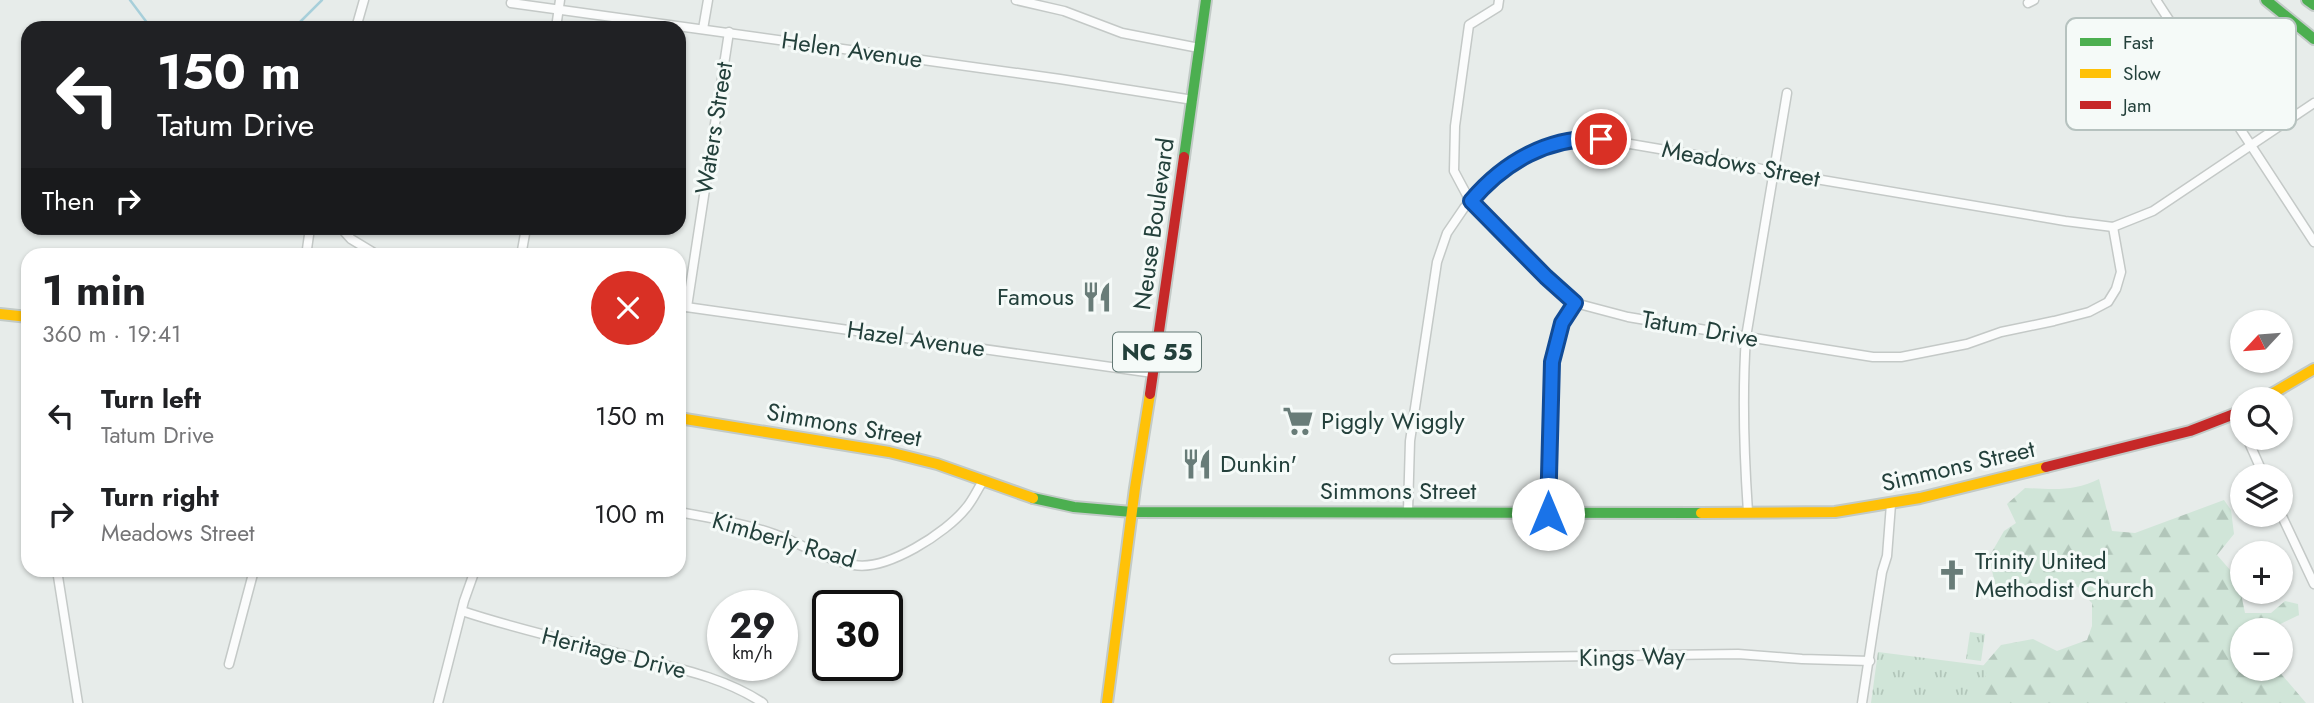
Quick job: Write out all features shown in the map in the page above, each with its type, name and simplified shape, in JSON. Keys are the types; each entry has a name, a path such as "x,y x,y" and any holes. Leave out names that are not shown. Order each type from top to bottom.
{"street":[{"path":"358,21 363,0"},
{"name":"Waters Street","path":"703,29 708,0"},
{"path":"1016,0 1056,8 1122,33 1199,48"},
{"name":"Neuse Boulevard","path":"1107,703 1206,0"},
{"name":"Tatum Drive","path":"1499,0 1498,8 1469,25 1455,126 1454,171 1471,201 1575,303 1628,317 1746,337 1873,357 1901,357 1967,344 2001,332 2089,312 2108,302 2116,289 2121,272 2113,227"},
{"path":"2156,0 2168,18"},
{"path":"2266,0 2288,18"},
{"path":"2307,0 2314,5"},
{"name":"Helen Avenue","path":"510,3 559,5 655,21"},
{"path":"2296,24 2314,39"},
{"name":"Helen Avenue","path":"686,26 1193,100"},
{"name":"Waters Street","path":"686,288 729,33"},
{"path":"1748,512 1744,456 1746,337 1787,93"},
{"name":"Meadows Street","path":"2296,115 2314,103"},
{"path":"2241,130 2314,242"},
{"name":"Meadows Street","path":"1408,511 1410,441 1437,262 1447,233 1471,201 1503,169 1527,155 1573,140 1601,139 1724,160 1774,172 2113,227 2153,211 2274,130"},
{"path":"348,235 366,248"},
{"path":"1548,514 1552,362 1562,323 1575,303"},
{"name":"Hazel Avenue","path":"686,306 1153,373"},
{"path":"0,314 21,316"},
{"path":"2283,387 2314,369"},
{"name":"Simmons Street","path":"686,419 889,452 937,464 1020,495 1059,505 1132,512 1408,511 1548,514 1835,512 1891,504 2143,444 2230,420"},
{"name":"Kimberly Road","path":"686,514 772,533 829,557 856,565 883,563 907,552 950,524 967,507 983,481"},
{"path":"1863,703 1886,556 1891,504"},
{"path":"2287,527 2314,584"},
{"path":"58,577 78,703"},
{"path":"229,664 252,577"},
{"path":"438,703 473,577"},
{"name":"Heritage Drive","path":"462,611 724,682 763,703"},
{"name":"Kings Way","path":"1394,659 1738,654 1870,661"}],"green space":[{"path":"2099,479 2112,531 2135,533 2224,500 2230,509 2230,527 2233,527 2234,534 2217,555 2230,570 2230,604 2243,604 2245,613 2271,613 2282,604 2293,603 2298,604 2299,615 2293,618 2230,618 2230,681 2287,681 2306,703 1956,703 1959,694 2001,645 2033,639 2057,651 2087,640 2092,626 2092,603 2078,587 2040,583 2009,592 1995,584 1989,557 2004,531 2016,523 2007,504 2025,488 2072,488"},
{"path":"1970,632 1985,634 1981,661 1966,659"},
{"path":"1878,652 1988,666 1979,703 1871,703"}],"waterway":[{"path":"130,0 146,21"},
{"path":"301,21 322,0"}],"traffic: fast":[{"path":"1184,157 1206,0"},
{"path":"2266,0 2288,18"},
{"path":"2307,0 2314,5"},
{"path":"2296,24 2314,39"},
{"path":"1033,498 1074,507 1132,512 1701,513"}],"traffic: slow":[{"path":"0,314 21,316"},
{"path":"2283,387 2314,369"},
{"path":"1107,703 1150,394"},
{"path":"686,419 889,452 937,464 1033,498"},
{"path":"1701,513 1835,512 1920,498 2046,467"}],"traffic: jam":[{"path":"1150,394 1184,157"},
{"path":"2046,467 2190,431 2230,416"}],"place":[{"name":"Famous","path":"1097,297"},
{"name":"Piggly Wiggly","path":"1298,421"},
{"name":"Dunkin'","path":"1197,464"},
{"name":"Trinity United Methodist Church","path":"1952,575"}],"route":[{"path":"1548,514 1552,362 1562,323 1575,303 1471,201 1503,169 1527,155 1573,140 1601,139"}]}
